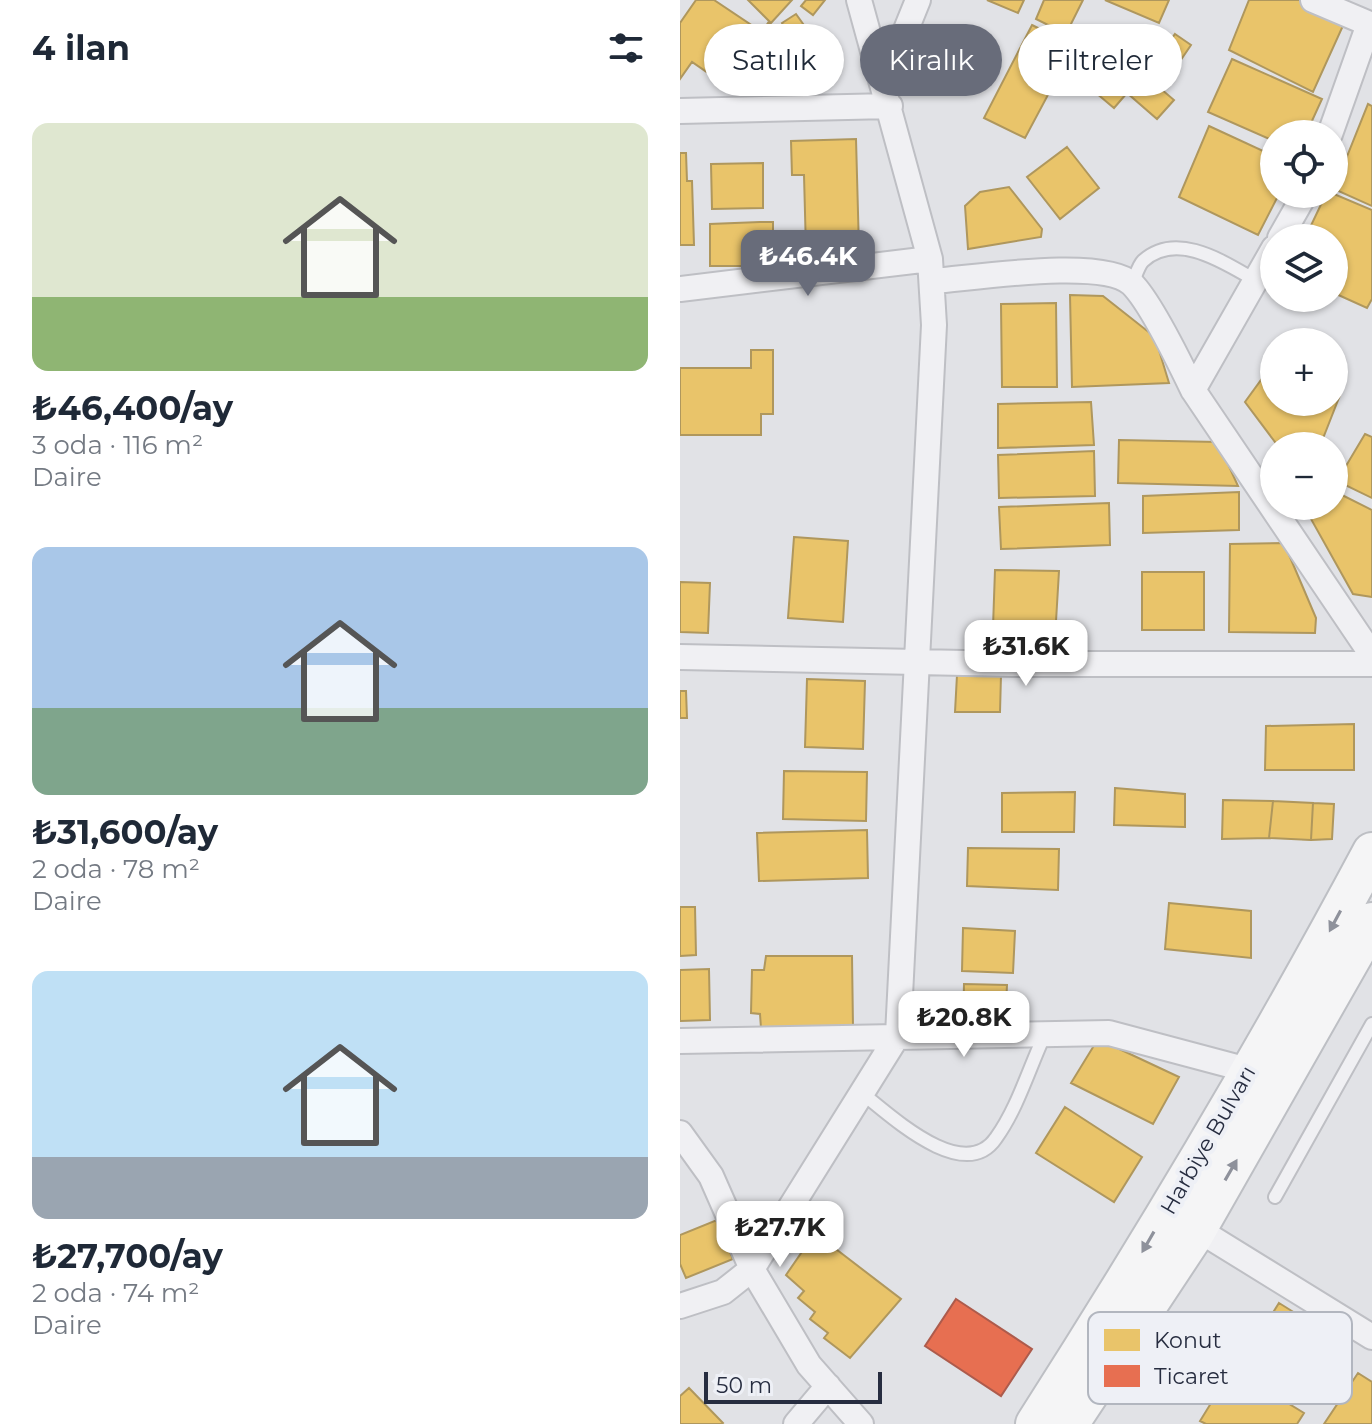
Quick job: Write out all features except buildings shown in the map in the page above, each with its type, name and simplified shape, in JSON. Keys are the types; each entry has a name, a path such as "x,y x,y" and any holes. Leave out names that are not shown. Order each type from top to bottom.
{"main road":[{"name":"Harbiye Bulvarı","path":"1107,1312 1298,990 1372,852"},
{"name":"Harbiye Bulvarı","path":"1143,1312 1197,1229 1372,922"},
{"name":"Harbiye Bulvarı","path":"1035,1424 1088,1341"},
{"name":"Harbiye Bulvarı","path":"1069,1424 1088,1395"}],"street":[{"path":"859,0 866,24"},
{"path":"910,24 918,0"},
{"path":"1313,0 1370,24 1335,120"},
{"path":"680,111 874,96"},
{"path":"680,1306 723,1292 752,1269 898,1035 932,270 887,96"},
{"path":"680,289 932,270 1109,272 1132,284 1176,355 1193,390 1372,655"},
{"path":"1193,390 1260,272"},
{"path":"680,657 1372,664"},
{"path":"680,1041 1109,1033 1248,1070"},
{"path":"680,1133 711,1176 752,1269 809,1365 861,1424"},
{"path":"1197,1229 1331,1312"},
{"path":"1352,1325 1372,1337"},
{"path":"796,1424 828,1386"}],"lane":[{"path":"1132,284 1143,261 1172,248 1208,253 1255,280"},
{"path":"1275,1197 1372,1024"},
{"path":"863,1094 909,1130 947,1153 977,1150 995,1141 1044,1036"}]}
